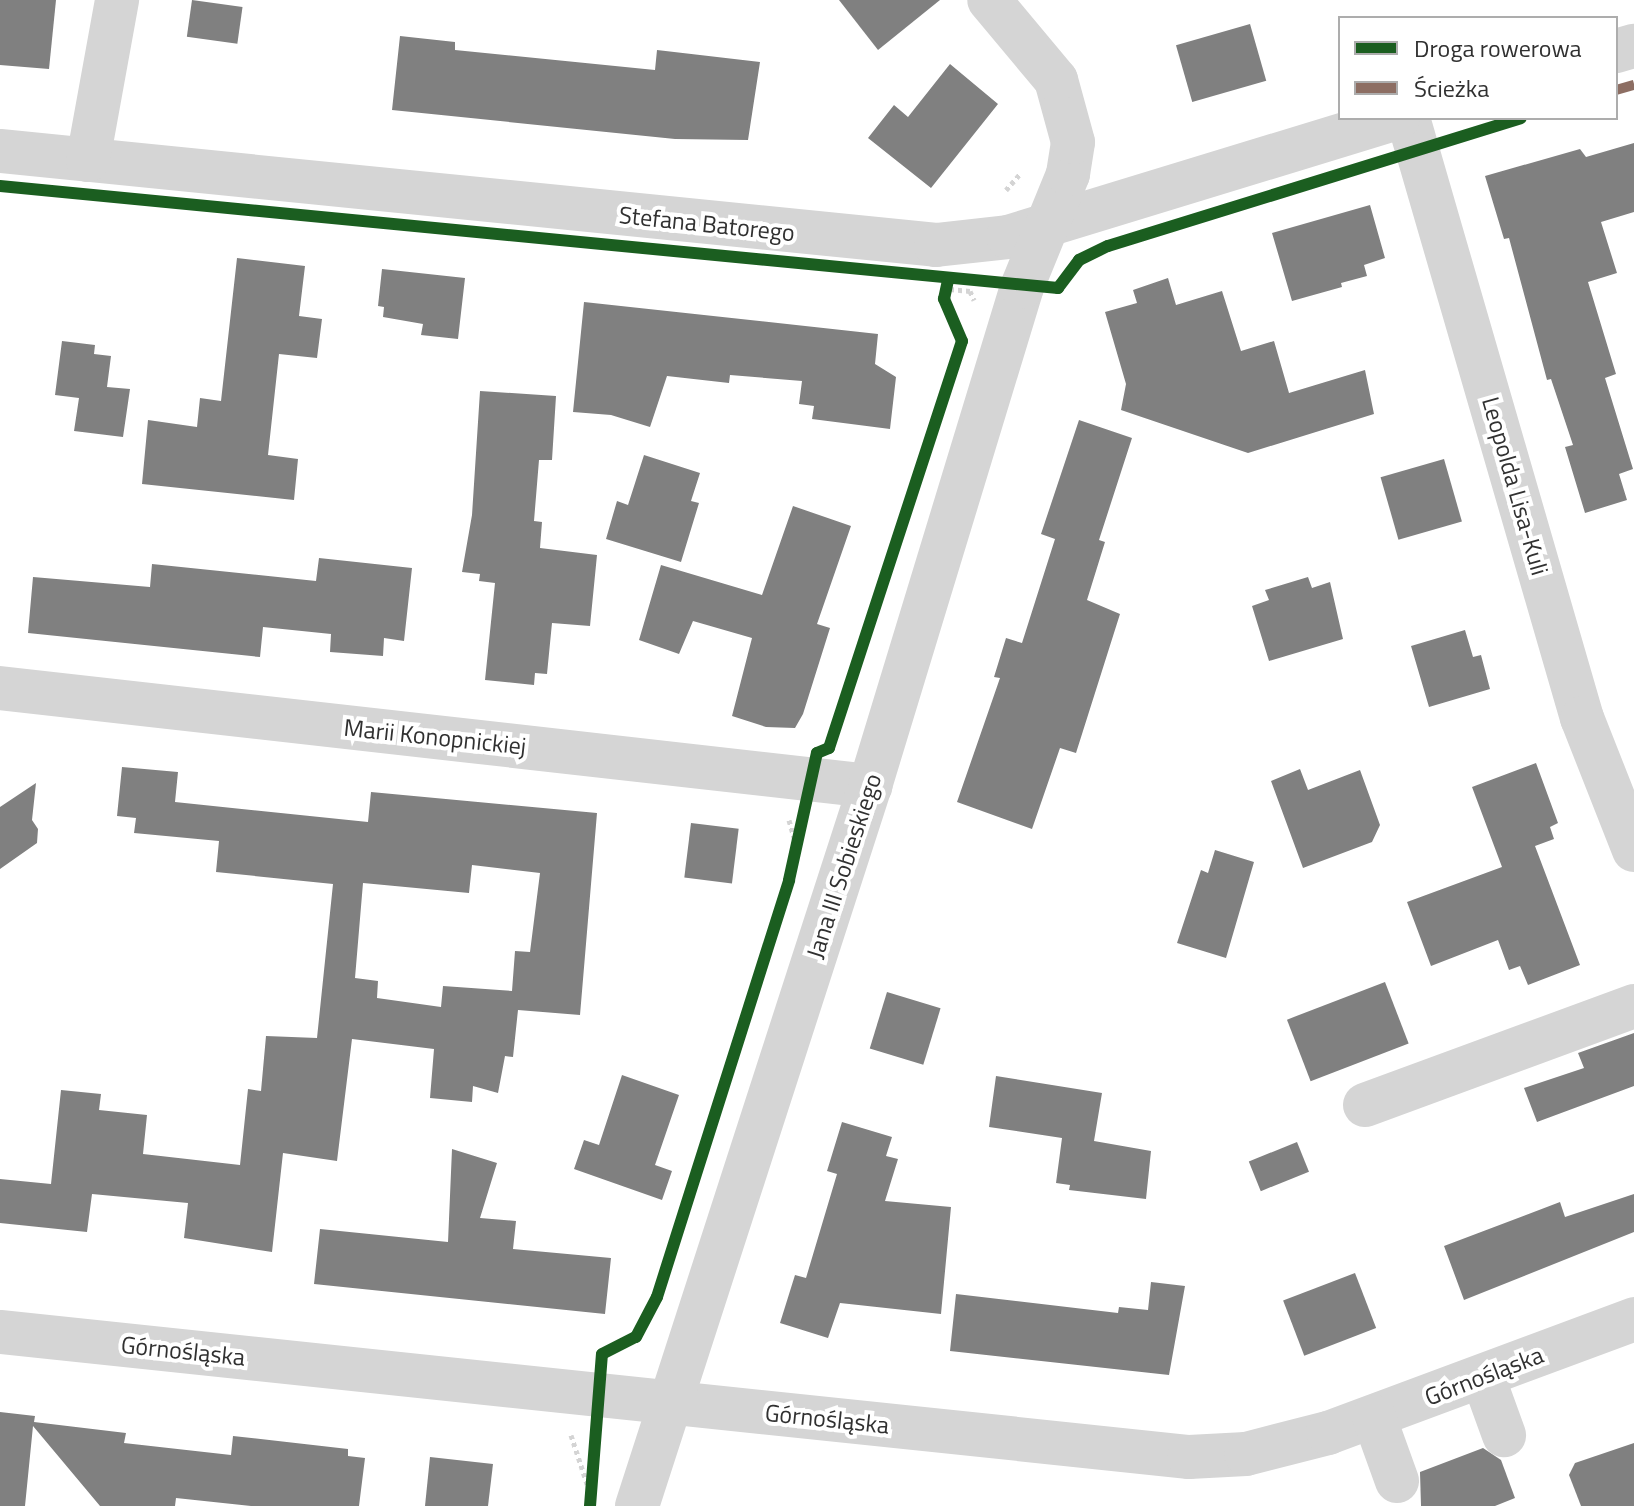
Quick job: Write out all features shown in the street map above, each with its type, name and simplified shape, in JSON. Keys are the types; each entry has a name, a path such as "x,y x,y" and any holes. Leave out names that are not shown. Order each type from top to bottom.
{"street":[{"path":"88,160 117,0"},
{"name":"Jana III Sobieskiego","path":"637,1506 674,1404 870,786 1022,287 1068,174 1073,142 1067,109 1056,80 989,0"},
{"name":"Stefana Batorego","path":"0,151 936,245 1008,237 1391,120"},
{"name":"Leopolda Lisa-Kuli","path":"1409,120 1582,718 1634,850"},
{"name":"Marii Konopnickiej","path":"0,688 870,786"},
{"path":"1365,1105 1634,1006"},
{"name":"Górnośląska","path":"0,1332 1189,1457 1278,1448 1374,1417 1634,1319"},
{"path":"1483,1377 1504,1435"},
{"path":"1374,1417 1397,1481"}],"path":[{"path":"946,289 970,291 979,312"},
{"path":"794,859 812,779"},
{"path":"590,1506 599,1395"}],"building":[{"path":"0,0 56,0 49,69 0,65"},
{"path":"192,0 243,7 237,44 187,37"},
{"path":"839,0 940,0 878,50"},
{"path":"1250,24 1266,81 1192,102 1176,45"},
{"path":"400,36 455,42 455,50 655,70 657,50 760,62 748,140 675,139 392,110"},
{"path":"950,64 998,104 931,188 868,138 894,105 908,117"},
{"path":"1634,143 1634,212 1601,222 1617,273 1588,282 1616,374 1605,378 1633,469 1619,474 1627,500 1585,513 1565,447 1573,445 1551,379 1547,380 1509,238 1504,239 1485,176 1580,149 1586,157"},
{"path":"1370,205 1385,258 1364,265 1367,276 1341,283 1342,287 1292,301 1272,233"},
{"path":"237,258 305,266 299,316 322,319 317,358 279,354 268,455 298,459 294,500 142,484 148,420 197,427 200,398 221,401"},
{"path":"382,269 465,278 458,339 421,335 423,324 383,317 384,307 378,306"},
{"path":"1168,278 1176,305 1222,291 1241,351 1274,341 1289,393 1365,370 1374,414 1248,453 1121,410 1126,384 1105,312 1137,303 1133,290"},
{"path":"584,302 878,334 875,364 896,377 890,429 812,419 814,406 799,404 802,381 730,375 729,383 667,376 650,427 611,415 573,412"},
{"path":"62,341 95,345 94,354 111,356 107,387 130,389 123,437 74,431 79,398 55,395"},
{"path":"480,391 556,396 552,460 539,460 534,521 542,522 540,548 597,555 590,626 552,623 547,674 535,673 534,685 485,680 495,583 479,581 480,574 462,572 472,515"},
{"path":"1079,420 1132,438 1099,540 1105,542 1087,600 1120,614 1076,753 1060,748 1032,829 957,802 1000,678 994,677 1006,638 1022,643 1055,539 1041,534"},
{"path":"644,455 700,473 691,501 699,503 681,562 606,539 617,501 628,505"},
{"path":"1444,459 1462,521 1398,540 1381,477"},
{"path":"793,506 851,526 817,624 830,628 803,714 795,728 766,727 732,716 752,638 693,621 679,654 639,640 661,565 762,595"},
{"path":"319,558 412,568 404,641 384,638 383,656 330,652 331,634 263,627 260,657 28,633 33,577 150,587 152,564 316,581"},
{"path":"1308,577 1312,588 1330,582 1343,639 1269,661 1252,606 1269,600 1265,590"},
{"path":"1465,630 1473,657 1481,655 1490,689 1429,707 1411,646"},
{"path":"1536,763 1558,823 1550,827 1554,839 1535,846 1580,965 1528,985 1520,966 1509,970 1498,940 1431,966 1407,902 1502,867 1472,787"},
{"path":"122,767 178,772 175,802 368,822 371,792 597,813 580,1015 518,1010 513,1057 505,1056 498,1093 473,1086 472,1102 430,1098 434,1049 352,1039 337,1161 283,1153 272,1252 184,1238 188,1203 92,1194 87,1232 0,1223 0,1179 51,1184 61,1090 101,1094 99,1110 147,1115 143,1154 240,1165 248,1089 261,1091 266,1036 317,1038 333,884 216,872 219,841 134,833 136,818 117,816","holes":["472,865 540,873 530,952 515,951 512,991 443,986 441,1007 377,998 378,981 355,978 363,883 469,893"]},
{"path":"1300,769 1308,790 1360,770 1380,825 1372,842 1303,868 1271,781"},
{"path":"36,783 32,820 38,829 37,843 0,869 0,807"},
{"path":"691,823 739,829 732,883 684,878"},
{"path":"1215,850 1254,862 1226,958 1177,943 1201,870 1208,873"},
{"path":"1385,982 1409,1044 1311,1081 1287,1020"},
{"path":"887,992 941,1008 923,1065 870,1048"},
{"path":"1634,1033 1634,1086 1537,1122 1524,1088 1584,1068 1578,1053"},
{"path":"622,1075 679,1095 655,1165 672,1171 662,1200 574,1169 584,1140 599,1145"},
{"path":"996,1076 1102,1093 1094,1141 1151,1151 1146,1199 1069,1190 1070,1185 1056,1183 1062,1138 989,1127"},
{"path":"842,1122 892,1137 886,1156 898,1159 885,1201 951,1207 941,1314 840,1303 828,1338 780,1323 795,1275 806,1278 837,1174 827,1171"},
{"path":"1297,1142 1309,1172 1261,1191 1249,1161"},
{"path":"452,1149 497,1163 480,1218 516,1221 513,1249 611,1258 605,1314 314,1284 320,1229 448,1242"},
{"path":"1634,1194 1634,1232 1464,1300 1444,1246 1560,1202 1565,1217"},
{"path":"1355,1273 1376,1328 1304,1356 1283,1301"},
{"path":"1151,1282 1185,1286 1169,1375 950,1351 956,1294 1118,1313 1119,1307 1148,1310"},
{"path":"0,1412 35,1416 34,1422 126,1433 124,1443 231,1455 233,1436 348,1449 348,1456 365,1458 359,1506 251,1506 176,1498 175,1506 100,1506 33,1426 25,1506 0,1506"},
{"path":"1634,1443 1634,1506 1581,1506 1569,1475 1575,1463"},
{"path":"1483,1448 1501,1460 1515,1498 1495,1506 1421,1506 1420,1472"},
{"path":"430,1457 493,1464 488,1506 425,1506"}],"marked path":[{"path":"1618,89 1634,85"}],"cycle path":[{"path":"0,186 1058,288 1079,260 1108,246 1515,120"},
{"path":"590,1506 602,1354 636,1337 657,1297 789,880 817,753 829,748 962,341 944,299 948,280"}]}
